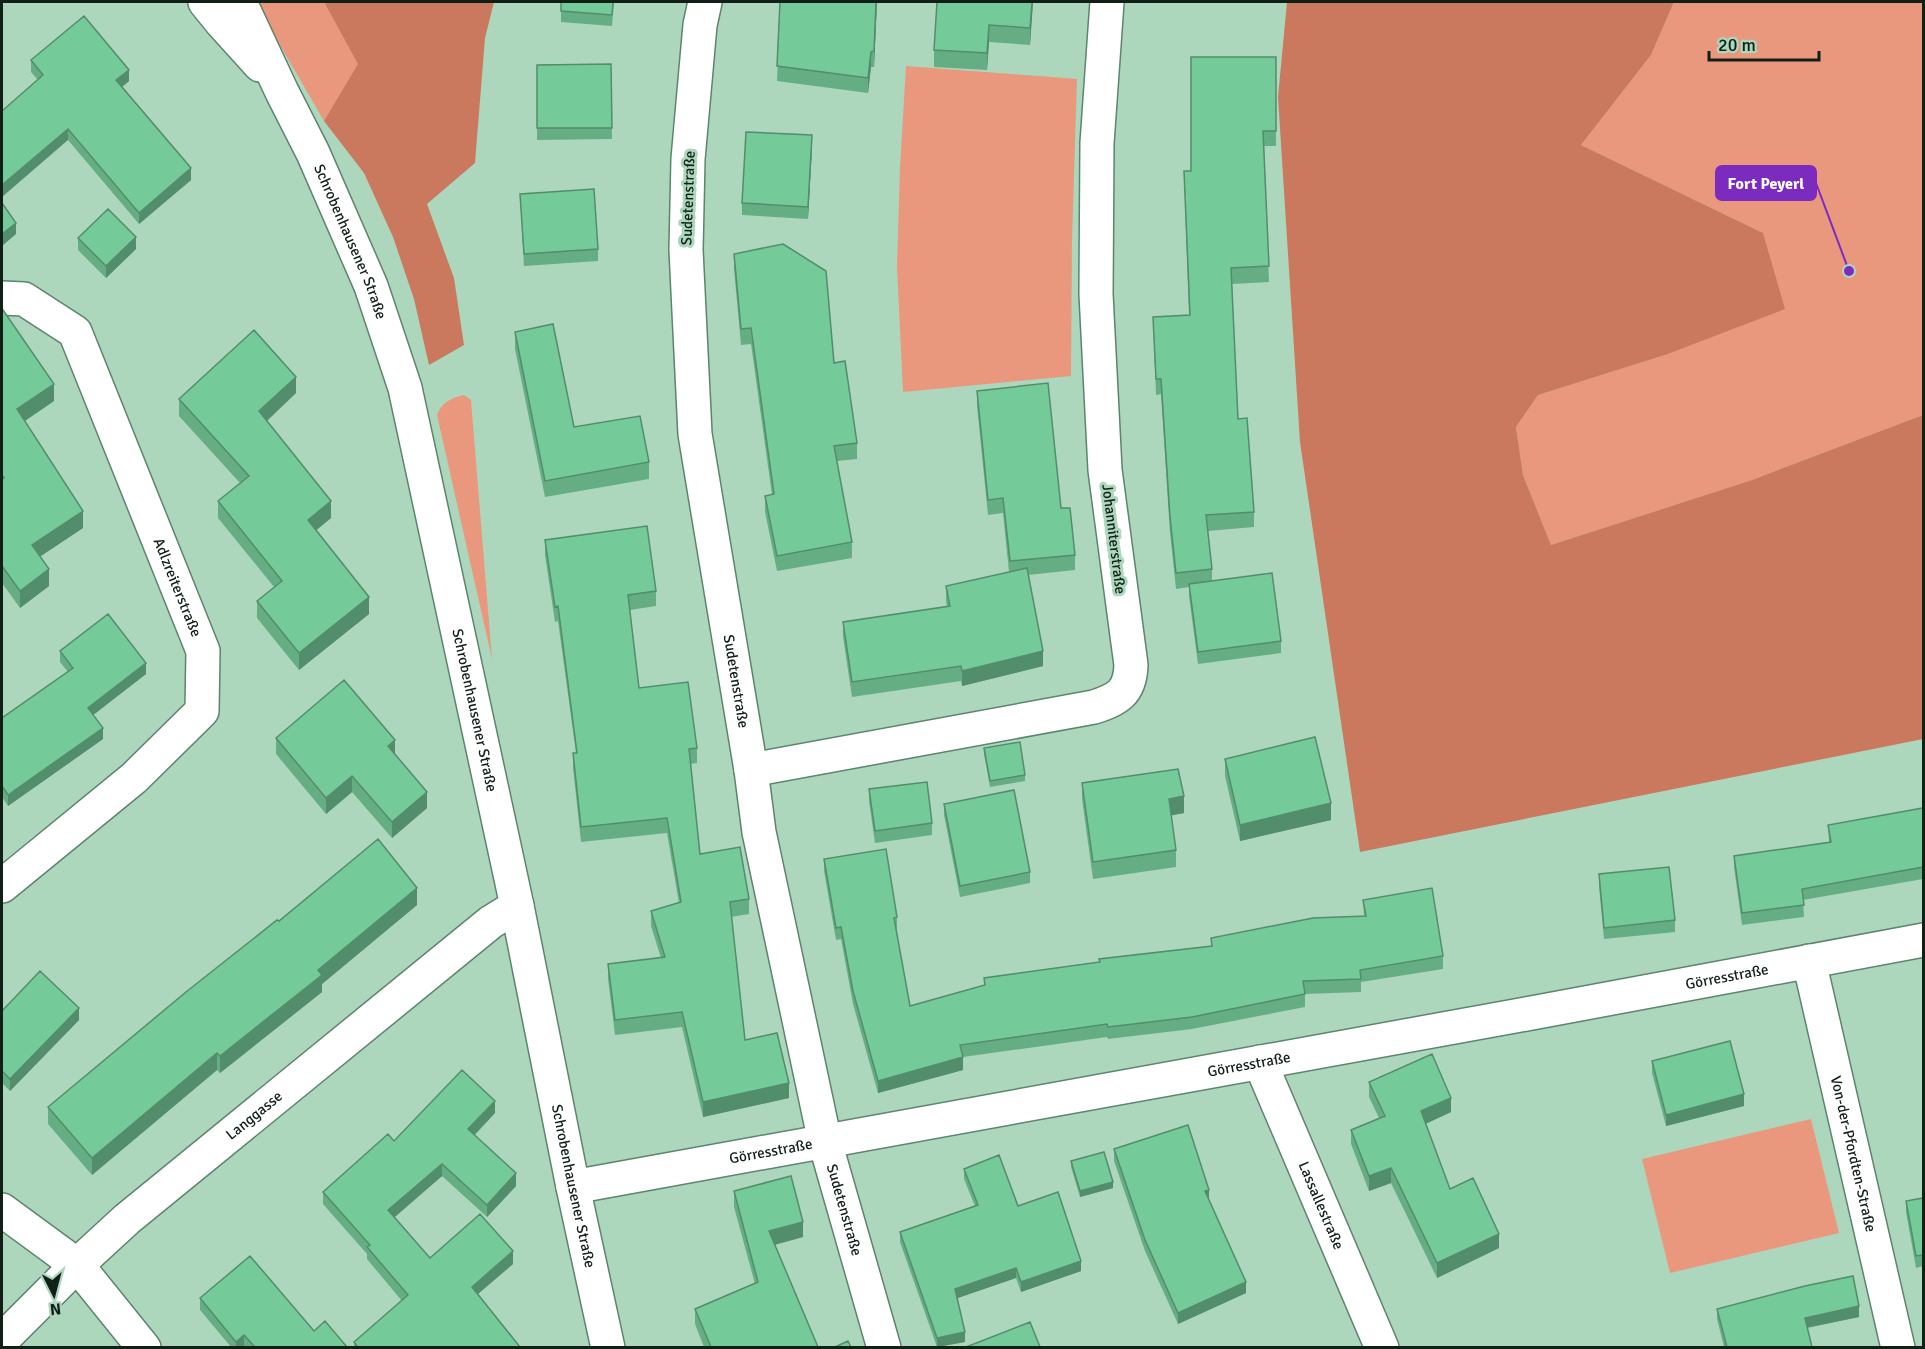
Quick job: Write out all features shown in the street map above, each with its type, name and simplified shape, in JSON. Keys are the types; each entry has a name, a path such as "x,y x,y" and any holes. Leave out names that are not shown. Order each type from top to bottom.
{"street":[{"name":"Schrobenhausener Straße","path":"206,2 282,92"},
{"name":"Schrobenhausener Straße","path":"240,2 313,153 371,286 405,388 517,906 573,1187 608,1347"},
{"name":"Sudetenstraße","path":"705,2 700,25 688,170 686,250 695,434 751,770 759,832 825,1142 884,1347"},
{"name":"Johanniterstraße","path":"751,770 1094,707 1113,701 1126,690 1131,666 1105,470 1096,294 1097,143 1107,2"},
{"name":"Adlzreiterstraße","path":"2,298 24,299 75,332 203,651 202,711 134,778 2,886"},
{"name":"Langgasse","path":"2,1340 127,1219 491,922 517,906"},
{"name":"Görresstraße","path":"573,1187 1923,940"},
{"name":"Von-der-Pfordten-Straße","path":"1809,961 1898,1347"},
{"name":"Lassallestraße","path":"1260,1062 1382,1347"},
{"path":"2,1210 77,1265 144,1347"}],"shaded area":[{"path":"255,2 324,2 359,64 324,121"},
{"path":"324,2 494,2 485,38 475,163 427,204 454,278 464,345 429,365 414,299 393,237 364,173 324,121 358,64"},
{"path":"1287,2 1674,2 1651,55 1581,145 1763,233 1785,309 1665,355 1538,395 1516,427 1523,475 1551,545 1752,480 1923,415 1923,739 1360,852 1300,442 1278,97"},
{"path":"1674,2 1923,2 1923,415 1752,480 1551,545 1523,475 1516,427 1538,395 1665,355 1763,233 1581,145 1651,55"},
{"path":"906,66 1077,79 1071,376 903,392 897,267"},
{"path":"464,395 471,400 492,659 437,415 448,401"},
{"path":"1811,1119 1839,1233 1670,1273 1642,1159"}],"building":[{"path":"561,2 613,2 612,15 561,11"},
{"path":"780,2 876,2 874,51 871,52 868,78 777,66"},
{"path":"937,2 1032,2 1030,28 989,25 987,53 934,50"},
{"path":"84,16 129,70 116,80 191,168 139,213 68,129 2,185 2,111 43,75 31,60"},
{"path":"1191,57 1276,57 1276,131 1263,131 1269,266 1231,268 1238,419 1247,418 1254,512 1206,515 1212,569 1176,573 1161,379 1156,379 1153,317 1190,315 1184,171 1191,171"},
{"path":"611,64 612,128 537,128 537,65"},
{"path":"746,132 812,135 808,207 742,203"},
{"path":"594,189 598,249 524,254 520,194"},
{"path":"2,203 16,223 2,234"},
{"path":"108,209 136,237 106,266 78,238"},
{"path":"783,244 826,271 834,363 845,361 857,443 834,446 852,542 777,556 765,496 774,494 751,328 741,329 734,254"},
{"path":"3,310 54,384 17,409 83,511 32,545 49,569 20,591 2,566"},
{"path":"553,324 574,427 640,416 649,462 545,481 515,332"},
{"path":"254,330 296,377 259,411 331,501 308,520 369,597 299,653 257,601 282,581 218,501 249,476 179,399"},
{"path":"1048,383 1061,508 1070,508 1075,555 1010,561 1003,498 988,500 977,391"},
{"path":"647,526 656,591 628,595 639,688 688,682 697,748 689,749 700,854 740,847 749,899 730,902 745,1040 777,1033 789,1083 703,1102 682,1012 615,1020 608,964 665,957 651,911 681,902 667,818 581,827 573,753 577,753 558,606 555,607 545,540"},
{"path":"1027,568 1043,651 962,671 961,666 852,682 843,622 950,606 946,586"},
{"path":"1272,573 1281,641 1198,652 1189,584"},
{"path":"108,614 146,663 88,708 103,728 8,795 2,786 2,718 73,668 60,651"},
{"path":"344,680 395,740 388,746 427,792 392,822 352,776 326,798 276,738"},
{"path":"1315,737 1331,803 1240,825 1225,759"},
{"path":"1020,742 1025,775 990,781 984,748"},
{"path":"1178,769 1184,796 1169,799 1176,850 1093,862 1082,783"},
{"path":"927,782 932,823 875,831 869,789"},
{"path":"1014,790 1030,872 960,886 944,804"},
{"path":"1923,808 1923,867 1802,889 1804,905 1742,913 1734,856 1831,842 1828,825"},
{"path":"378,839 417,888 318,970 322,975 220,1056 217,1053 92,1158 48,1107 186,992 277,920 279,921"},
{"path":"886,849 897,917 894,918 910,1006 985,985 984,978 1100,962 1099,959 1212,946 1211,938 1313,918 1366,916 1363,900 1432,888 1443,956 1360,970 1361,979 1303,981 1305,994 1192,1017 1108,1027 1107,1024 960,1045 963,1057 878,1081 853,991 841,927 836,928 824,859"},
{"path":"1669,867 1675,920 1604,928 1599,874"},
{"path":"40,971 79,1008 10,1079 2,1071 2,1011"},
{"path":"1730,1041 1744,1094 1666,1115 1652,1061"},
{"path":"1432,1054 1451,1098 1421,1111 1450,1189 1473,1178 1499,1234 1437,1263 1391,1168 1369,1176 1351,1130 1385,1116 1369,1082"},
{"path":"462,1070 495,1101 468,1129 516,1173 487,1205 442,1164 388,1210 430,1258 480,1214 513,1251 472,1287 520,1347 358,1347 354,1342 408,1295 367,1247 370,1245 323,1192 388,1134 394,1141"},
{"path":"1188,1125 1209,1190 1205,1191 1246,1282 1178,1313 1145,1240 1114,1149"},
{"path":"1104,1152 1113,1182 1080,1191 1071,1161"},
{"path":"999,1155 1018,1206 1058,1192 1081,1261 1021,1282 1016,1268 955,1289 965,1332 937,1338 900,1232 978,1205 964,1169"},
{"path":"791,1176 803,1222 769,1231 818,1347 711,1347 695,1309 758,1282 734,1191"},
{"path":"1923,1198 1923,1255 1916,1256 1906,1201"},
{"path":"250,1256 314,1331 325,1321 347,1347 255,1347 244,1335 236,1342 200,1298"},
{"path":"1853,1276 1859,1306 1805,1318 1812,1347 1727,1347 1717,1309"},
{"path":"1030,1322 1040,1347 966,1347"},
{"path":"848,1341 851,1347 835,1347"}],"place":[{"name":"Fort Peyerl","path":"1849,271"}]}
